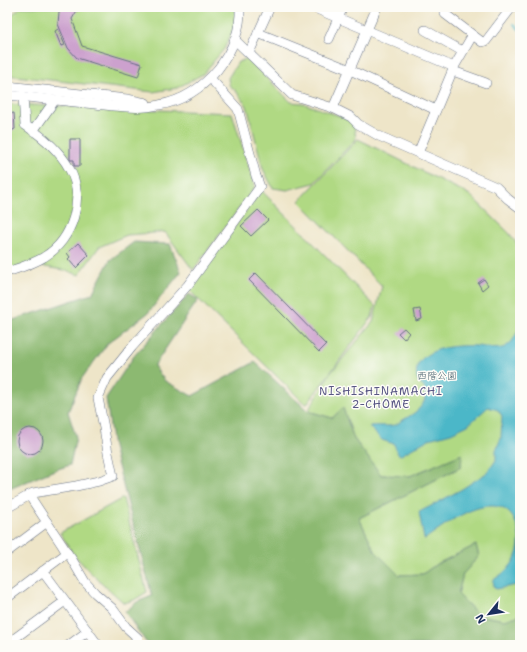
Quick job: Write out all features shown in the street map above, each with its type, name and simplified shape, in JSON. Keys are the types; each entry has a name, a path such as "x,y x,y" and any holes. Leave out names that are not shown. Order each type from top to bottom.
{"street":[{"path":"7,95 126,107 159,106 180,99 201,86 226,59 235,40 240,17 240,7"},
{"path":"249,53 270,7"},
{"path":"312,7 367,30 486,84"},
{"path":"329,39 343,7"},
{"path":"332,108 377,7"},
{"path":"448,7 445,10 445,14 472,36 482,42 486,41 512,7"},
{"path":"425,30 462,51"},
{"path":"258,34 350,70 436,110"},
{"path":"418,153 453,69 472,36"},
{"path":"235,40 292,95 332,108 379,136 496,187 520,208"},
{"path":"7,508 33,493 99,481 113,476 98,398 107,378 132,347 188,285 260,187 238,109 210,78"},
{"path":"7,86 127,99 159,106"},
{"path":"7,272 45,257 67,235 74,220 76,203 75,186 70,169 61,156 45,140 25,126 23,96"},
{"path":"33,131 55,100"},
{"path":"29,495 71,558 85,582 112,608 126,627 138,638 132,645"},
{"path":"7,552 47,522"},
{"path":"7,598 67,553"},
{"path":"43,571 98,645"},
{"path":"7,644 66,601"},
{"path":"69,645 88,631"}],"green space":[{"path":"21,7 236,7 235,26 224,49 203,74 177,88 153,92 7,75 7,19"},
{"path":"246,59 250,61 291,102 302,103 343,117 354,124 356,139 314,183 287,190 273,188 263,169 247,106 236,91 229,85 228,78 238,62"},
{"path":"7,104 232,113 255,187 193,270 165,232 127,235 99,247 79,275 68,271 40,266 7,275"},
{"name":"西階公園","path":"358,139 470,195 509,233 520,248 520,615 505,620 478,615 458,594 463,574 479,556 476,545 435,565 423,574 399,575 375,551 359,518 461,467 462,454 410,476 381,475 354,439 343,408 332,418 308,411 329,375 373,322 382,286 299,201"},
{"path":"261,190 375,306 372,317 306,405 189,290"},
{"path":"134,242 170,244 181,272 148,313 108,343 82,378 68,412 76,437 70,465 7,490 7,347 9,341 7,322 92,294 110,260"},
{"path":"189,294 198,300 154,366 165,381 192,396 255,362 308,411 332,418 343,408 354,439 381,475 410,476 462,454 461,467 359,518 375,551 399,575 423,574 435,565 476,545 479,556 463,574 458,594 478,615 505,620 520,615 520,645 148,645 125,612 137,602 152,596 113,447 106,398 134,356"},
{"path":"123,498 147,592 134,600 124,603 92,574 74,555 60,533"}],"water":[{"path":"520,328 520,586 517,585 496,589 494,587 493,580 510,567 518,549 519,533 513,518 508,512 493,506 475,509 457,517 424,539 419,512 462,489 488,472 496,460 496,450 501,438 502,416 498,410 488,407 468,425 451,433 429,439 401,455 398,454 394,444 382,440 370,428 370,426 396,425 419,409 424,401 425,389 418,381 417,369 421,360 428,354 457,346 494,348 505,347 510,343"}],"building":[{"path":"62,7 79,7 72,19 82,46 142,64 138,77 77,58 68,48 58,24 59,12"},
{"path":"58,29 65,45 61,46 55,31"},
{"path":"14,113 15,129 7,133 7,114"},
{"path":"70,139 80,139 80,166 74,166 74,160 70,160"},
{"path":"258,210 268,220 251,236 241,226"},
{"path":"78,243 89,255 76,268 68,259 70,257 67,253"},
{"path":"256,273 326,345 319,352 249,280"},
{"path":"484,279 488,285 482,290 478,283"},
{"path":"420,309 422,319 416,321 414,310"},
{"path":"404,328 409,333 404,339 398,333"},
{"path":"30,428 39,432 43,441 39,450 30,454 21,450 17,441 21,432"}],"waterway":[{"path":"514,24 520,30"}],"district":[{"name":"NISHISHINAMACHI 2-CHOME","path":"381,397"}]}
